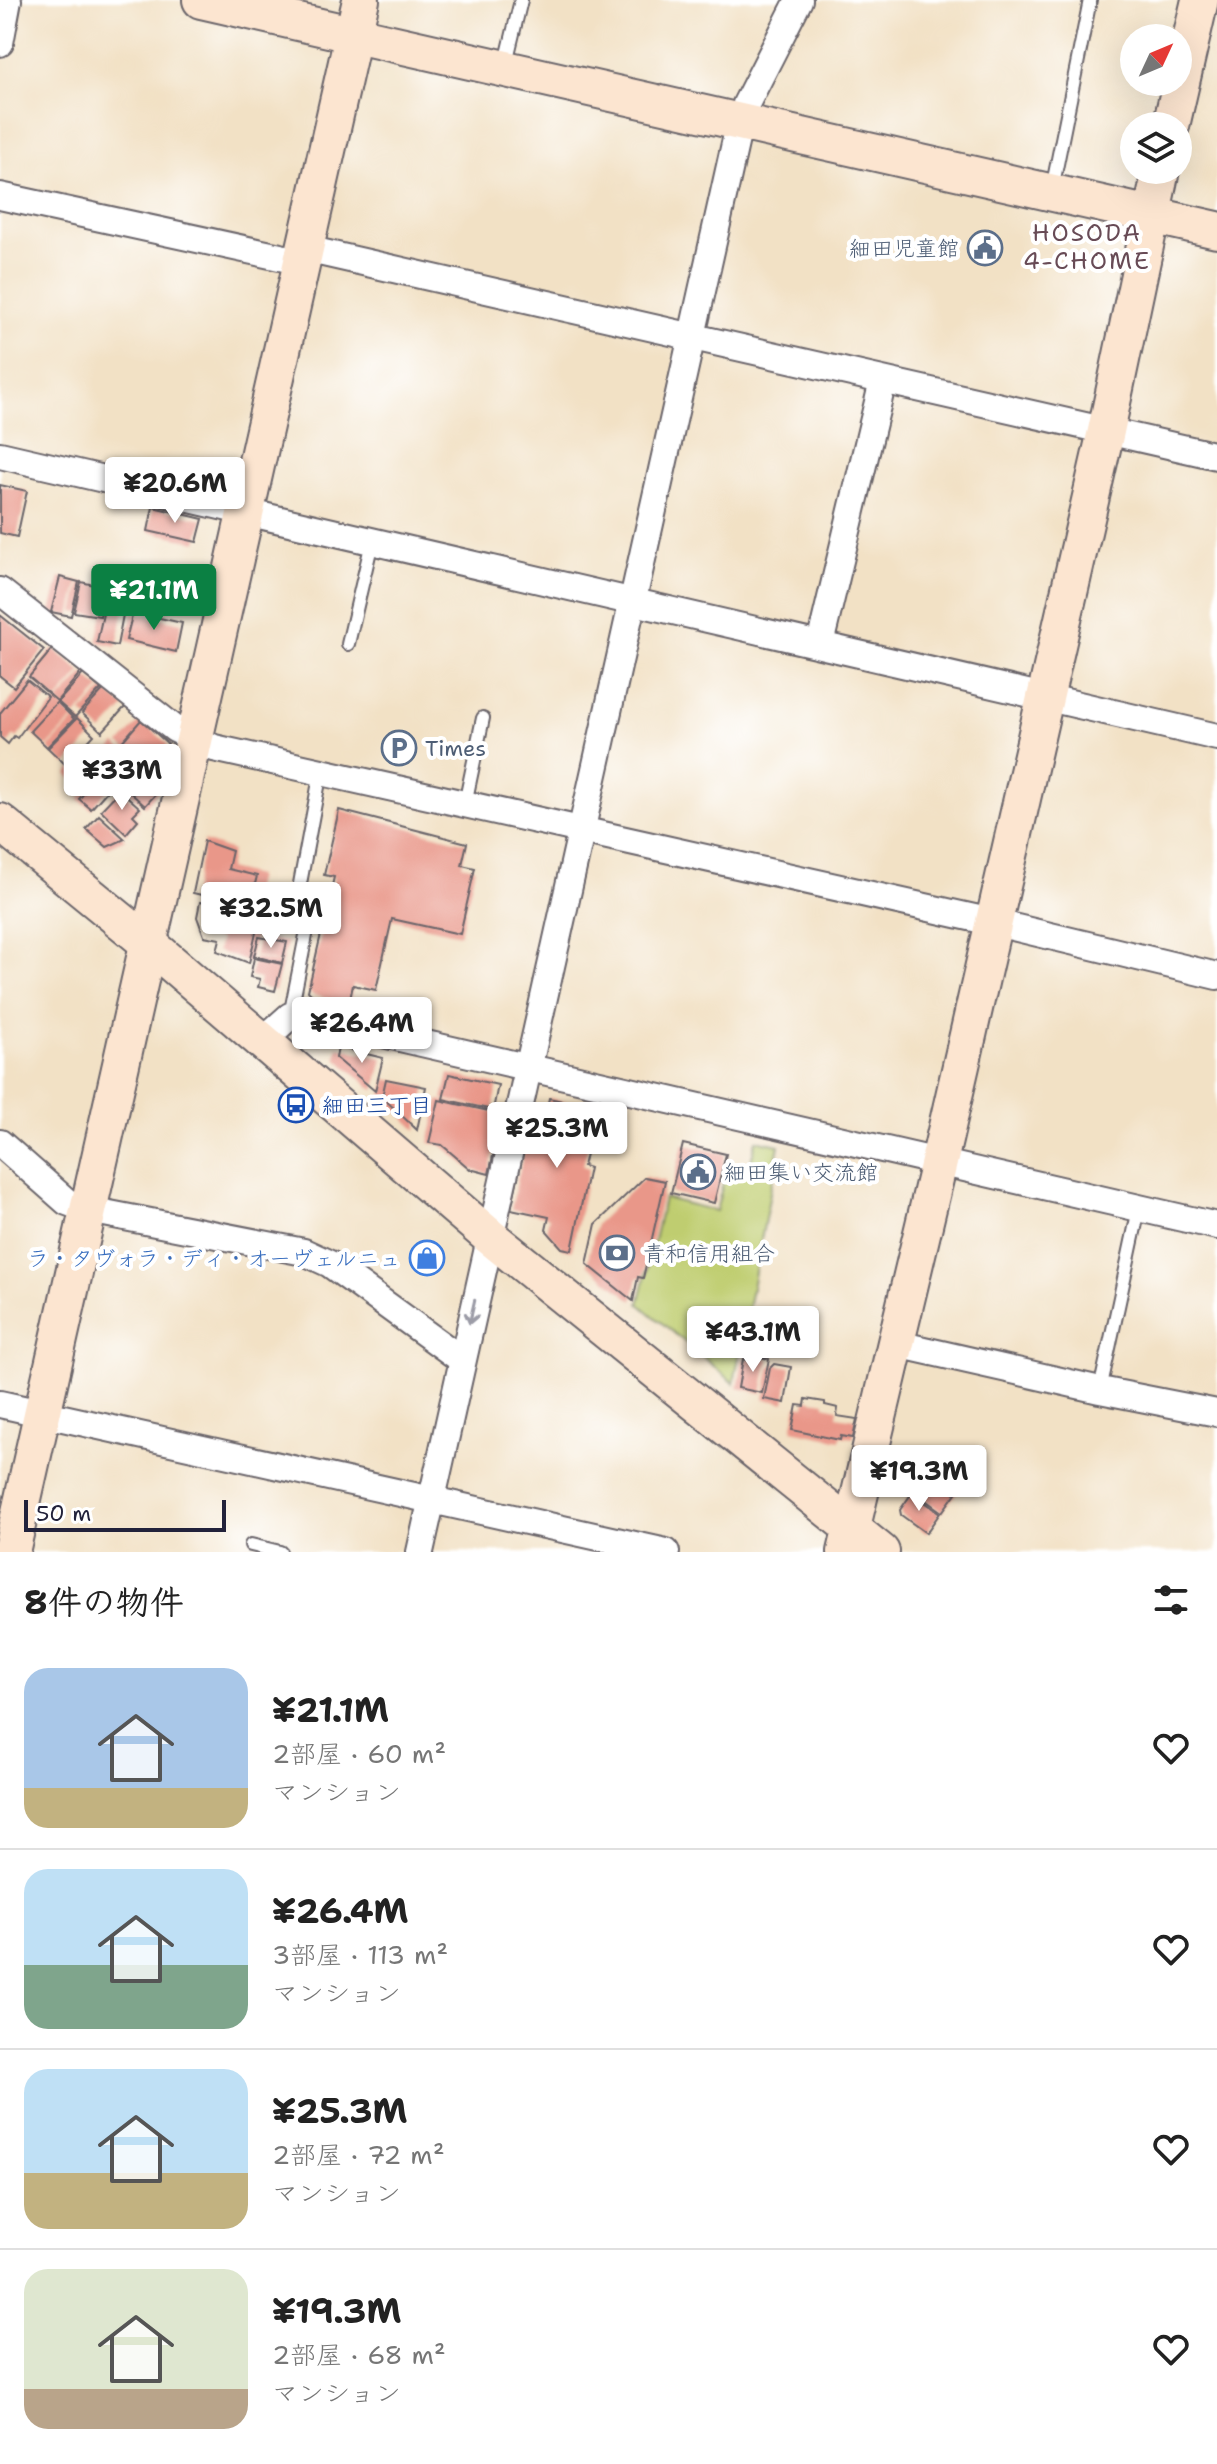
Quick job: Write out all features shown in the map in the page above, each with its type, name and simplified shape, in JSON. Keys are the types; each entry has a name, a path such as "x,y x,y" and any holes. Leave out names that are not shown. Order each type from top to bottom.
{"street":[{"path":"0,43 8,0"},
{"path":"201,0 1217,230"},
{"path":"11,1552 361,0"},
{"path":"420,1552 741,122 746,104 799,0"},
{"path":"1174,112 1200,0"},
{"path":"849,1541 1106,431 1158,184"},
{"path":"0,196 304,256 691,338 1217,456"},
{"path":"820,644 883,381"},
{"path":"0,455 1217,737"},
{"path":"0,591 175,729 214,748 992,922 1217,976"},
{"path":"0,822 148,943 849,1541 881,1552"},
{"path":"262,1041 290,1016 304,1016 1217,1226"},
{"path":"0,1143 67,1202 89,1210 304,1252 330,1264 462,1360"},
{"path":"897,1344 1217,1413"},
{"path":"0,1404 666,1552"}],"lane":[{"path":"504,70 521,0"},
{"path":"1052,193 1090,0"},
{"path":"348,644 372,542"},
{"path":"465,804 483,718"},
{"path":"290,1016 313,900 299,889 321,771"},
{"path":"1100,1390 1139,1209"},
{"path":"251,1545 280,1552"}],"green space":[{"path":"756,1140 779,1145 734,1383 639,1304 664,1198 716,1211 726,1171 748,1175"}],"building":[{"path":"0,485 27,491 17,537 0,533"},
{"path":"153,507 203,519 197,542 148,531"},
{"path":"60,577 79,582 71,616 51,612"},
{"path":"81,582 107,588 100,616 74,612"},
{"path":"108,590 127,594 117,646 97,642"},
{"path":"133,612 182,623 176,652 126,640"},
{"path":"0,615 44,650 14,687 0,676"},
{"path":"53,648 81,672 57,701 29,677"},
{"path":"83,674 101,689 75,717 58,702"},
{"path":"27,680 48,697 17,738 14,736 8,744 0,737 0,713"},
{"path":"104,689 125,707 102,732 82,713"},
{"path":"57,702 74,719 47,747 30,731"},
{"path":"77,718 94,735 66,765 48,748"},
{"path":"141,720 168,744 146,769 164,785 145,806 122,785 140,762 120,744"},
{"path":"116,744 133,760 118,776 101,761"},
{"path":"84,756 114,783 91,809 79,799 86,791 67,774"},
{"path":"120,790 140,808 133,815 138,820 126,834 101,810"},
{"path":"339,810 467,843 462,865 475,868 460,934 392,919 376,990 353,985 349,1004 312,995 308,991 334,877 324,875"},
{"path":"99,815 125,839 107,847 86,829"},
{"path":"204,841 232,851 228,869 257,876 254,888 269,891 265,910 193,893"},
{"path":"200,902 260,915 249,963 217,951 220,939 204,936 197,917"},
{"path":"259,937 287,942 282,963 254,956"},
{"path":"254,958 282,964 275,991 258,987 260,979 250,977"},
{"path":"338,1047 383,1058 375,1091 336,1058"},
{"path":"449,1074 498,1085 493,1110 443,1099"},
{"path":"386,1079 426,1087 417,1130 382,1097"},
{"path":"549,1098 597,1109 583,1166 589,1168 572,1250 562,1248 546,1230 549,1217 511,1209 528,1132 559,1138 560,1135 542,1131"},
{"path":"439,1100 502,1114 489,1174 470,1169 442,1145 429,1143"},
{"path":"683,1144 726,1154 714,1203 671,1193"},
{"path":"645,1177 665,1181 643,1278 638,1277 633,1301 587,1264 596,1224"},
{"path":"749,1355 769,1359 762,1393 738,1388 743,1359 748,1360"},
{"path":"774,1364 791,1367 785,1403 764,1399 770,1368"},
{"path":"806,1399 838,1408 837,1416 857,1419 853,1438 841,1436 840,1440 792,1430 797,1405 805,1406"},
{"path":"900,1448 952,1485 950,1488 956,1493 942,1512 892,1476 900,1465 895,1462"},
{"path":"912,1493 940,1513 926,1533 901,1515 900,1510"}],"place":[{"name":"細田児童館","path":"985,248"},
{"name":"Times","path":"399,748"},
{"name":"細田三丁目","path":"296,1105"},
{"name":"細田集い交流館","path":"698,1172"},
{"name":"青和信用組合","path":"617,1253"},
{"name":"ラ・タヴォラ・ディ・オーヴェルニュ","path":"427,1258"}],"district":[{"name":"HOSODA 4-CHOME","path":"1087,247"}]}
